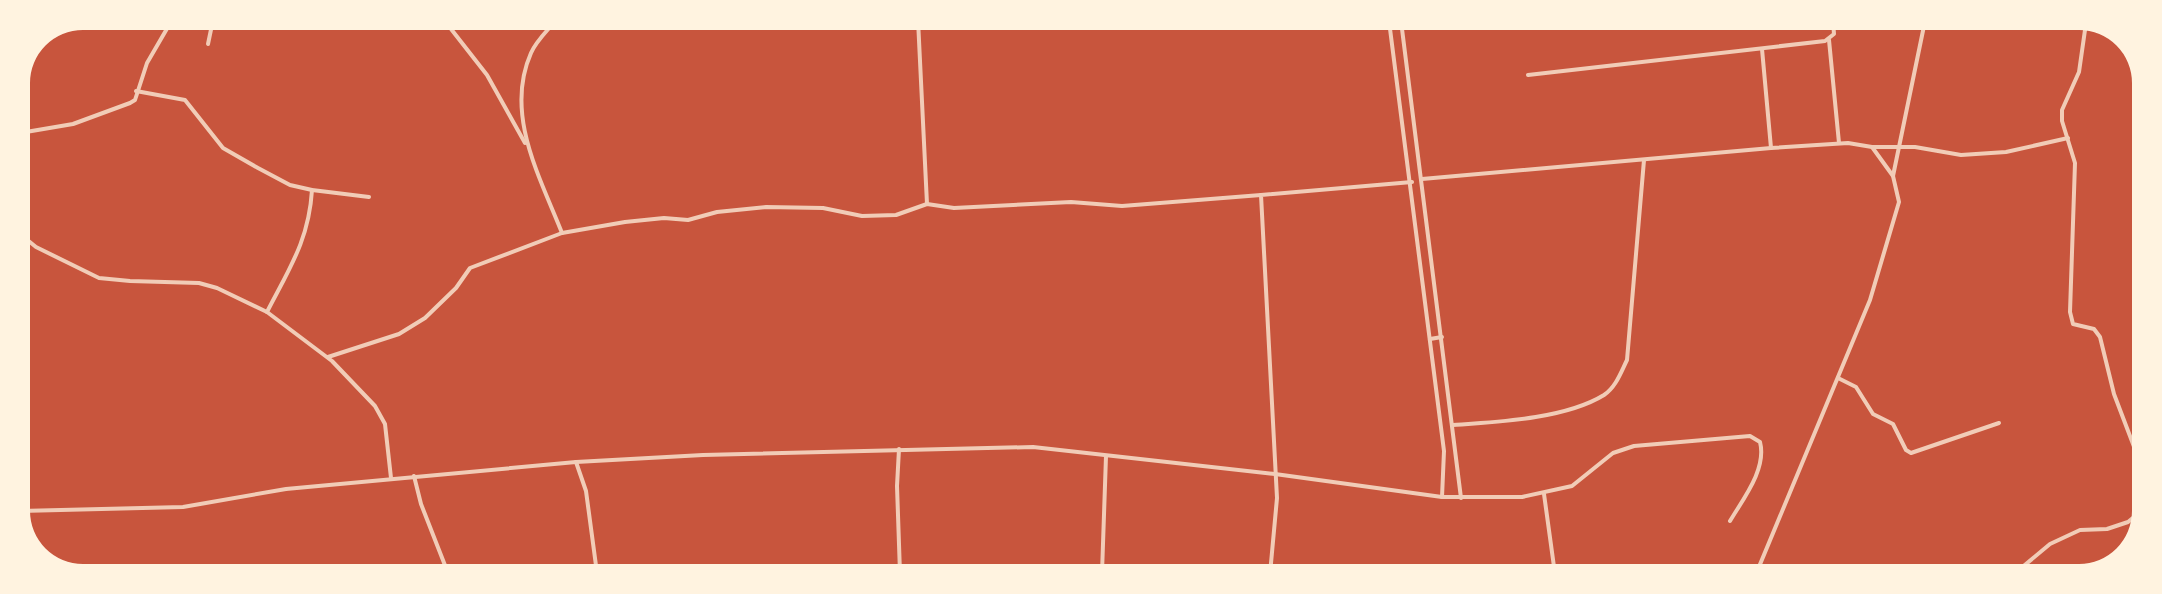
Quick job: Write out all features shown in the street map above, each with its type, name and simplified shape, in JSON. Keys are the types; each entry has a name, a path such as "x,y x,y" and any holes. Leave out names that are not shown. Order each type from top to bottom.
{"street":[{"path":"30,132 74,123 135,100 136,91 147,63 166,30"},
{"path":"208,44 211,30"},
{"path":"452,30 487,75 527,147 562,233"},
{"path":"527,147 522,87 531,52 548,30"},
{"path":"918,30 927,204"},
{"path":"1390,30 1412,182 1444,451 1442,497"},
{"path":"1402,30 1461,498"},
{"path":"1528,75 1829,40 1834,34 1834,30"},
{"path":"1893,177 1923,30"},
{"path":"2083,30 2079,72 2062,110 2075,163 2076,184 2070,262 2071,319 2077,327 2094,329 2100,337 2114,394 2132,441"},
{"path":"1829,40 1839,143"},
{"path":"1762,49 1771,148"},
{"path":"1400,91 1411,89"},
{"path":"136,91 185,100 223,148 290,185 369,197"},
{"path":"1422,179 1839,143 1872,147 1914,147 1961,155 2006,152 2068,138"},
{"path":"1760,564 1870,300 1899,202 1893,177 1872,147"},
{"path":"1453,425 1544,416 1605,394 1616,383 1627,360 1644,160"},
{"path":"328,357 399,334 424,318 456,288 470,268 562,233 625,222 664,218 688,220 717,212 766,207 823,208 862,216 896,215 927,204 954,208 1071,202 1122,206 1412,182"},
{"path":"267,312 298,254 310,218 312,190"},
{"path":"1261,195 1276,498 1271,564"},
{"path":"30,242 99,278 130,282 199,283 217,288 267,312 328,357 382,416 391,478"},
{"path":"1430,339 1442,338"},
{"path":"1838,378 1856,387 1873,414 1893,424 1906,450 1911,453 1999,423"},
{"path":"30,511 183,507 286,489 576,462 703,454 1033,447 1275,474 1461,498 1544,494 1572,486 1613,453 1634,446 1750,436 1760,442 1762,451 1755,478 1730,521"},
{"path":"899,449 897,486 900,564"},
{"path":"1102,564 1106,456"},
{"path":"576,462 586,491 596,564"},
{"path":"414,476 421,504 444,564"},
{"path":"1544,494 1554,564"},
{"path":"2026,564 2050,544 2080,530 2107,529 2132,519"}]}
